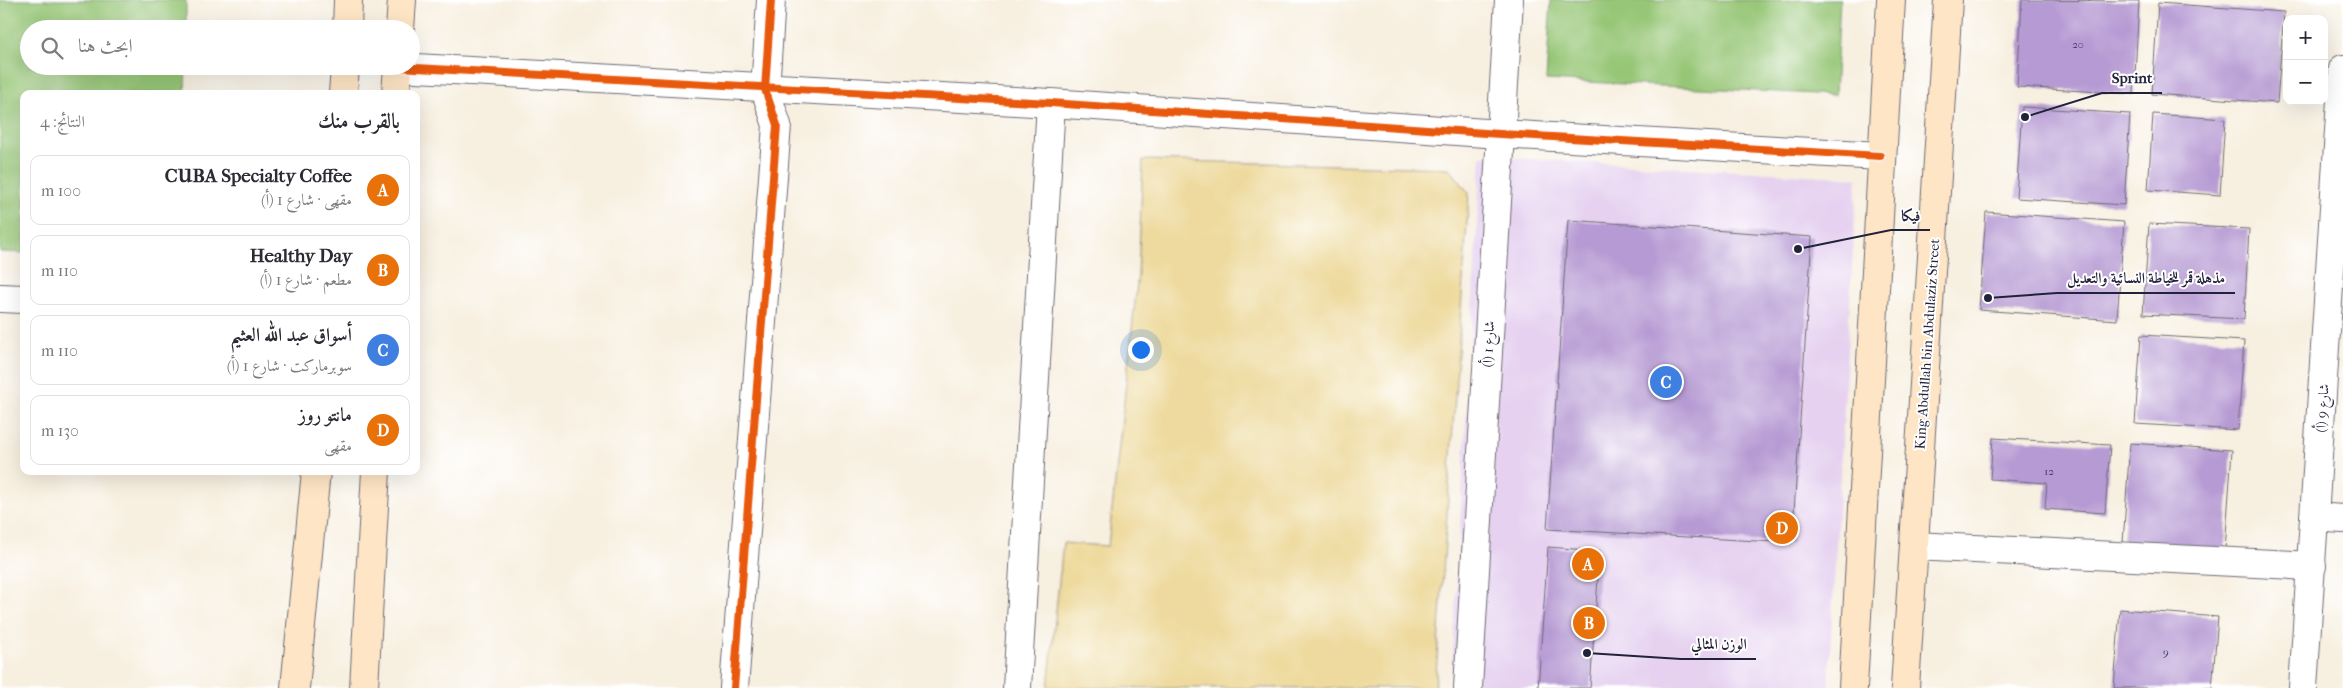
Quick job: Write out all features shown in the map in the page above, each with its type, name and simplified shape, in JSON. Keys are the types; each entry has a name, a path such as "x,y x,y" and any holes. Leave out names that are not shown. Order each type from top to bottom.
{"main road":[{"path":"347,20 348,0"},
{"path":"401,20 402,0"},
{"path":"1853,688 1880,156 1890,0"},
{"name":"King Abdullah bin Abdulaziz Street","path":"1905,688 1948,0"},
{"path":"343,90 344,75"},
{"path":"396,90 397,75"},
{"path":"294,688 316,475"},
{"path":"364,688 376,475"}],"street":[{"path":"734,688 777,125 766,88 771,0"},
{"name":"شارع 1 (أ)","path":"1468,688 1509,0"},
{"path":"420,68 1051,103 1500,134 1880,156"},
{"name":"شارع 9 (أ)","path":"2303,688 2340,178 2343,69"},
{"path":"1018,688 1051,103"},
{"path":"0,298 20,299"},
{"path":"2314,517 2343,519"},
{"path":"1914,546 2312,566"}],"shaded area":[{"path":"1481,156 1857,178 1828,688 1451,688"}],"green space":[{"path":"0,0 186,0 186,20 20,20 20,75 186,75 185,90 20,90 20,253 0,252"},
{"path":"1551,0 1840,0 1835,95 1546,80"}],"sand":[{"path":"1143,160 1449,168 1469,193 1435,688 1048,688 1063,543 1108,546 1138,275"}],"building":[{"path":"2022,0 2139,1 2134,94 2017,87"},
{"path":"2158,3 2284,12 2277,103 2152,94"},
{"path":"2022,107 2130,114 2124,205 2016,198"},
{"path":"2153,114 2225,119 2220,195 2148,190"},
{"path":"1986,212 2124,222 2117,320 1979,310"},
{"path":"1568,220 1812,237 1792,543 1547,529"},
{"path":"2149,224 2249,229 2244,319 2143,314"},
{"path":"2141,335 2244,341 2238,430 2135,424"},
{"path":"1993,438 2110,445 2105,513 2045,509 2047,483 1990,479"},
{"path":"2130,443 2232,450 2225,550 2123,543"},
{"path":"1548,547 1600,551 1590,688 1538,688"},
{"path":"2120,609 2218,617 2212,688 2114,688"}],"cycle path":[{"path":"734,688 777,125 765,89 771,0"},
{"path":"420,68 1051,103 1500,134 1880,156"}],"place":[{"name":"Sprint","path":"2025,117"},
{"name":"فيكا","path":"1798,249"},
{"name":"مذهلة قمر للخياطة النسائية والتعديل","path":"1988,298"},
{"name":"أسواق عبد الله العثيم","path":"1666,382"},
{"name":"مانتو روز","path":"1782,528"},
{"name":"CUBA Specialty Coffee","path":"1588,564"},
{"name":"Healthy Day","path":"1589,623"},
{"name":"الوزن المثالي","path":"1587,653"}]}
